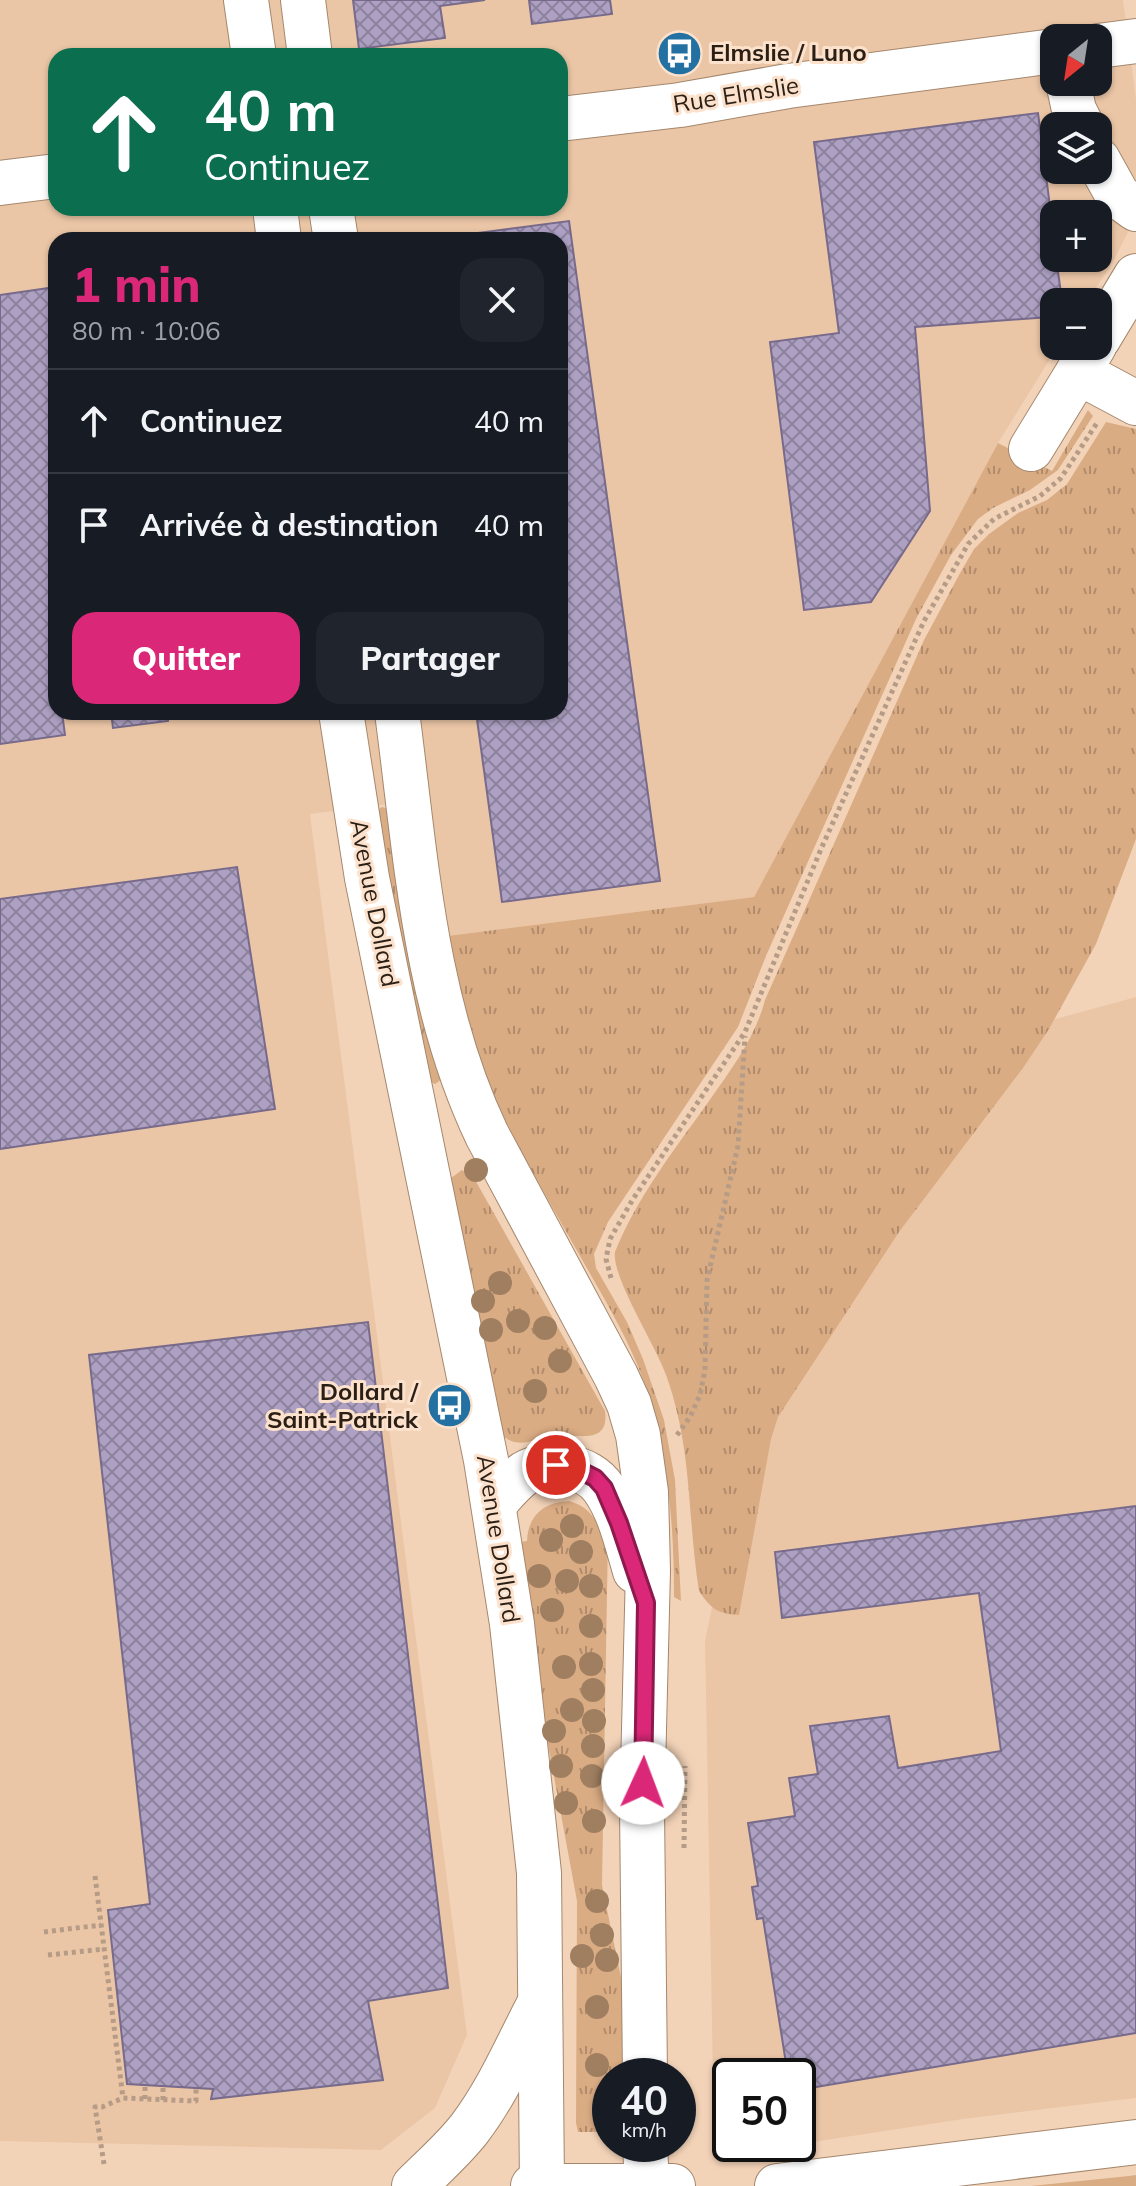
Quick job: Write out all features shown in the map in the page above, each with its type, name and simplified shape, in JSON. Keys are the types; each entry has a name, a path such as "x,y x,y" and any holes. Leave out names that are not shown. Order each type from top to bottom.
{"main road":[{"path":"246,0 253,48"},
{"path":"303,0 309,48"},
{"path":"1112,44 1136,41"},
{"name":"Rue Elmslie","path":"568,118 1040,53"},
{"path":"0,183 48,177"},
{"path":"1111,184 1118,196 1136,209"},
{"path":"1112,316 1136,276"},
{"path":"1031,449 1085,360"},
{"path":"1094,360 1119,409"},
{"name":"Avenue Dollard","path":"342,720 367,878 494,1504 512,1624 536,1829 541,1913 542,2186"},
{"name":"Avenue Dollard","path":"398,720 425,931 449,1039 474,1108 597,1339 629,1404 638,1435 646,1492 642,1809 645,2058"},
{"path":"494,1504 517,1479 541,1467 569,1467 595,1478 612,1502 646,1603"},
{"path":"414,2186 462,2138 488,2102 541,1998"},
{"path":"777,2186 1136,2142"},
{"path":"646,2162 647,2186"},
{"path":"533,2186 673,2186"}],"path":[{"path":"606,1250 633,1199 745,1032 810,875 924,621 968,544 994,519 1040,496 1061,478 1083,448 1119,409"},
{"path":"676,1436 690,1417 700,1395 705,1370 707,1280 738,1146 745,1032"},
{"path":"685,1765 685,1812"},
{"path":"95,1876 123,2098"},
{"path":"44,1932 101,1925"},
{"path":"48,1955 104,1949"},
{"path":"145,2085 145,2099"},
{"path":"163,2086 163,2100"},
{"path":"104,2164 95,2107 123,2098 196,2101 196,2088"}],"shaded area":[{"path":"0,0 1123,0 1136,99 1136,217 1112,263 1112,200 1040,200 1040,272 1107,272 1096,288 1040,288 1040,360 1049,360 998,443 754,897 447,936 429,799 310,814 467,2035 435,2108 381,2150 0,2141"},
{"path":"1136,997 1136,2098 963,2119 816,2142 816,2058 713,2058 705,1641 729,1525 779,1395 1048,1021"}],"green space":[{"path":"1088,410 1093,416 1058,470 1030,490 978,519 951,555 916,619 766,956 738,1027 608,1222 594,1254 596,1268 627,1322 643,1359 664,1420 675,1480 681,1601 674,1597 673,1542 664,1461 644,1382 617,1321 532,1171 496,1100 467,1025 447,936 754,897 998,443 1052,471"},
{"path":"1106,422 1136,429 1136,839 1096,944 1049,1029 899,1232 778,1417 771,1439 739,1615 720,1612 699,1591 685,1457 675,1403 661,1362 620,1277 615,1252 645,1193 749,1040 924,640 974,549 1018,513 1047,500 1067,484"},
{"path":"382,807 389,809 441,1080 435,1084 428,1081 376,811"},
{"path":"462,1170 474,1178 605,1411 605,1423 596,1434 561,1435 519,1443 500,1433 449,1186 451,1178"},
{"path":"569,1501 586,1509 597,1523 601,1536 608,1536 602,1885 624,1992 625,2058 592,2058 592,2132 578,2132 576,2123 577,1901 540,1701 520,1542 527,1541 530,1524 539,1512"},
{"path":"1136,2175 1136,2186 1031,2186 1129,2176"}],"building":[{"path":"353,0 485,0 440,6 445,38 359,48"},
{"path":"529,0 610,0 612,14 532,24"},
{"path":"1038,113 1040,184 1047,184 1049,200 1040,200 1040,272 1058,272 1060,288 1040,288 1040,318 915,327 930,511 871,602 804,610 770,342 839,333 814,142"},
{"path":"569,221 660,881 502,902 477,720 568,720 568,232 486,232"},
{"path":"48,288 48,720 63,720 65,735 0,744 0,295"},
{"path":"112,720 168,720 168,721 113,728"},
{"path":"237,867 275,1109 0,1149 0,899"},
{"path":"368,1322 448,1988 368,2001 383,2080 211,2099 213,2089 127,2084 108,1910 150,1904 89,1355"},
{"path":"1136,1506 1136,2033 816,2087 816,2058 785,2058 763,1918 757,1919 752,1887 758,1886 748,1823 795,1816 789,1778 818,1774 810,1726 889,1716 898,1768 1001,1751 979,1593 782,1618 775,1552"}],"place":[{"name":"Elmslie / Luno","path":"679,53"},
{"name":"Dollard / Saint-Patrick","path":"449,1406"}],"route":[{"path":"556,1465 581,1471 595,1478 604,1488 612,1502 646,1603 643,1783"}]}
